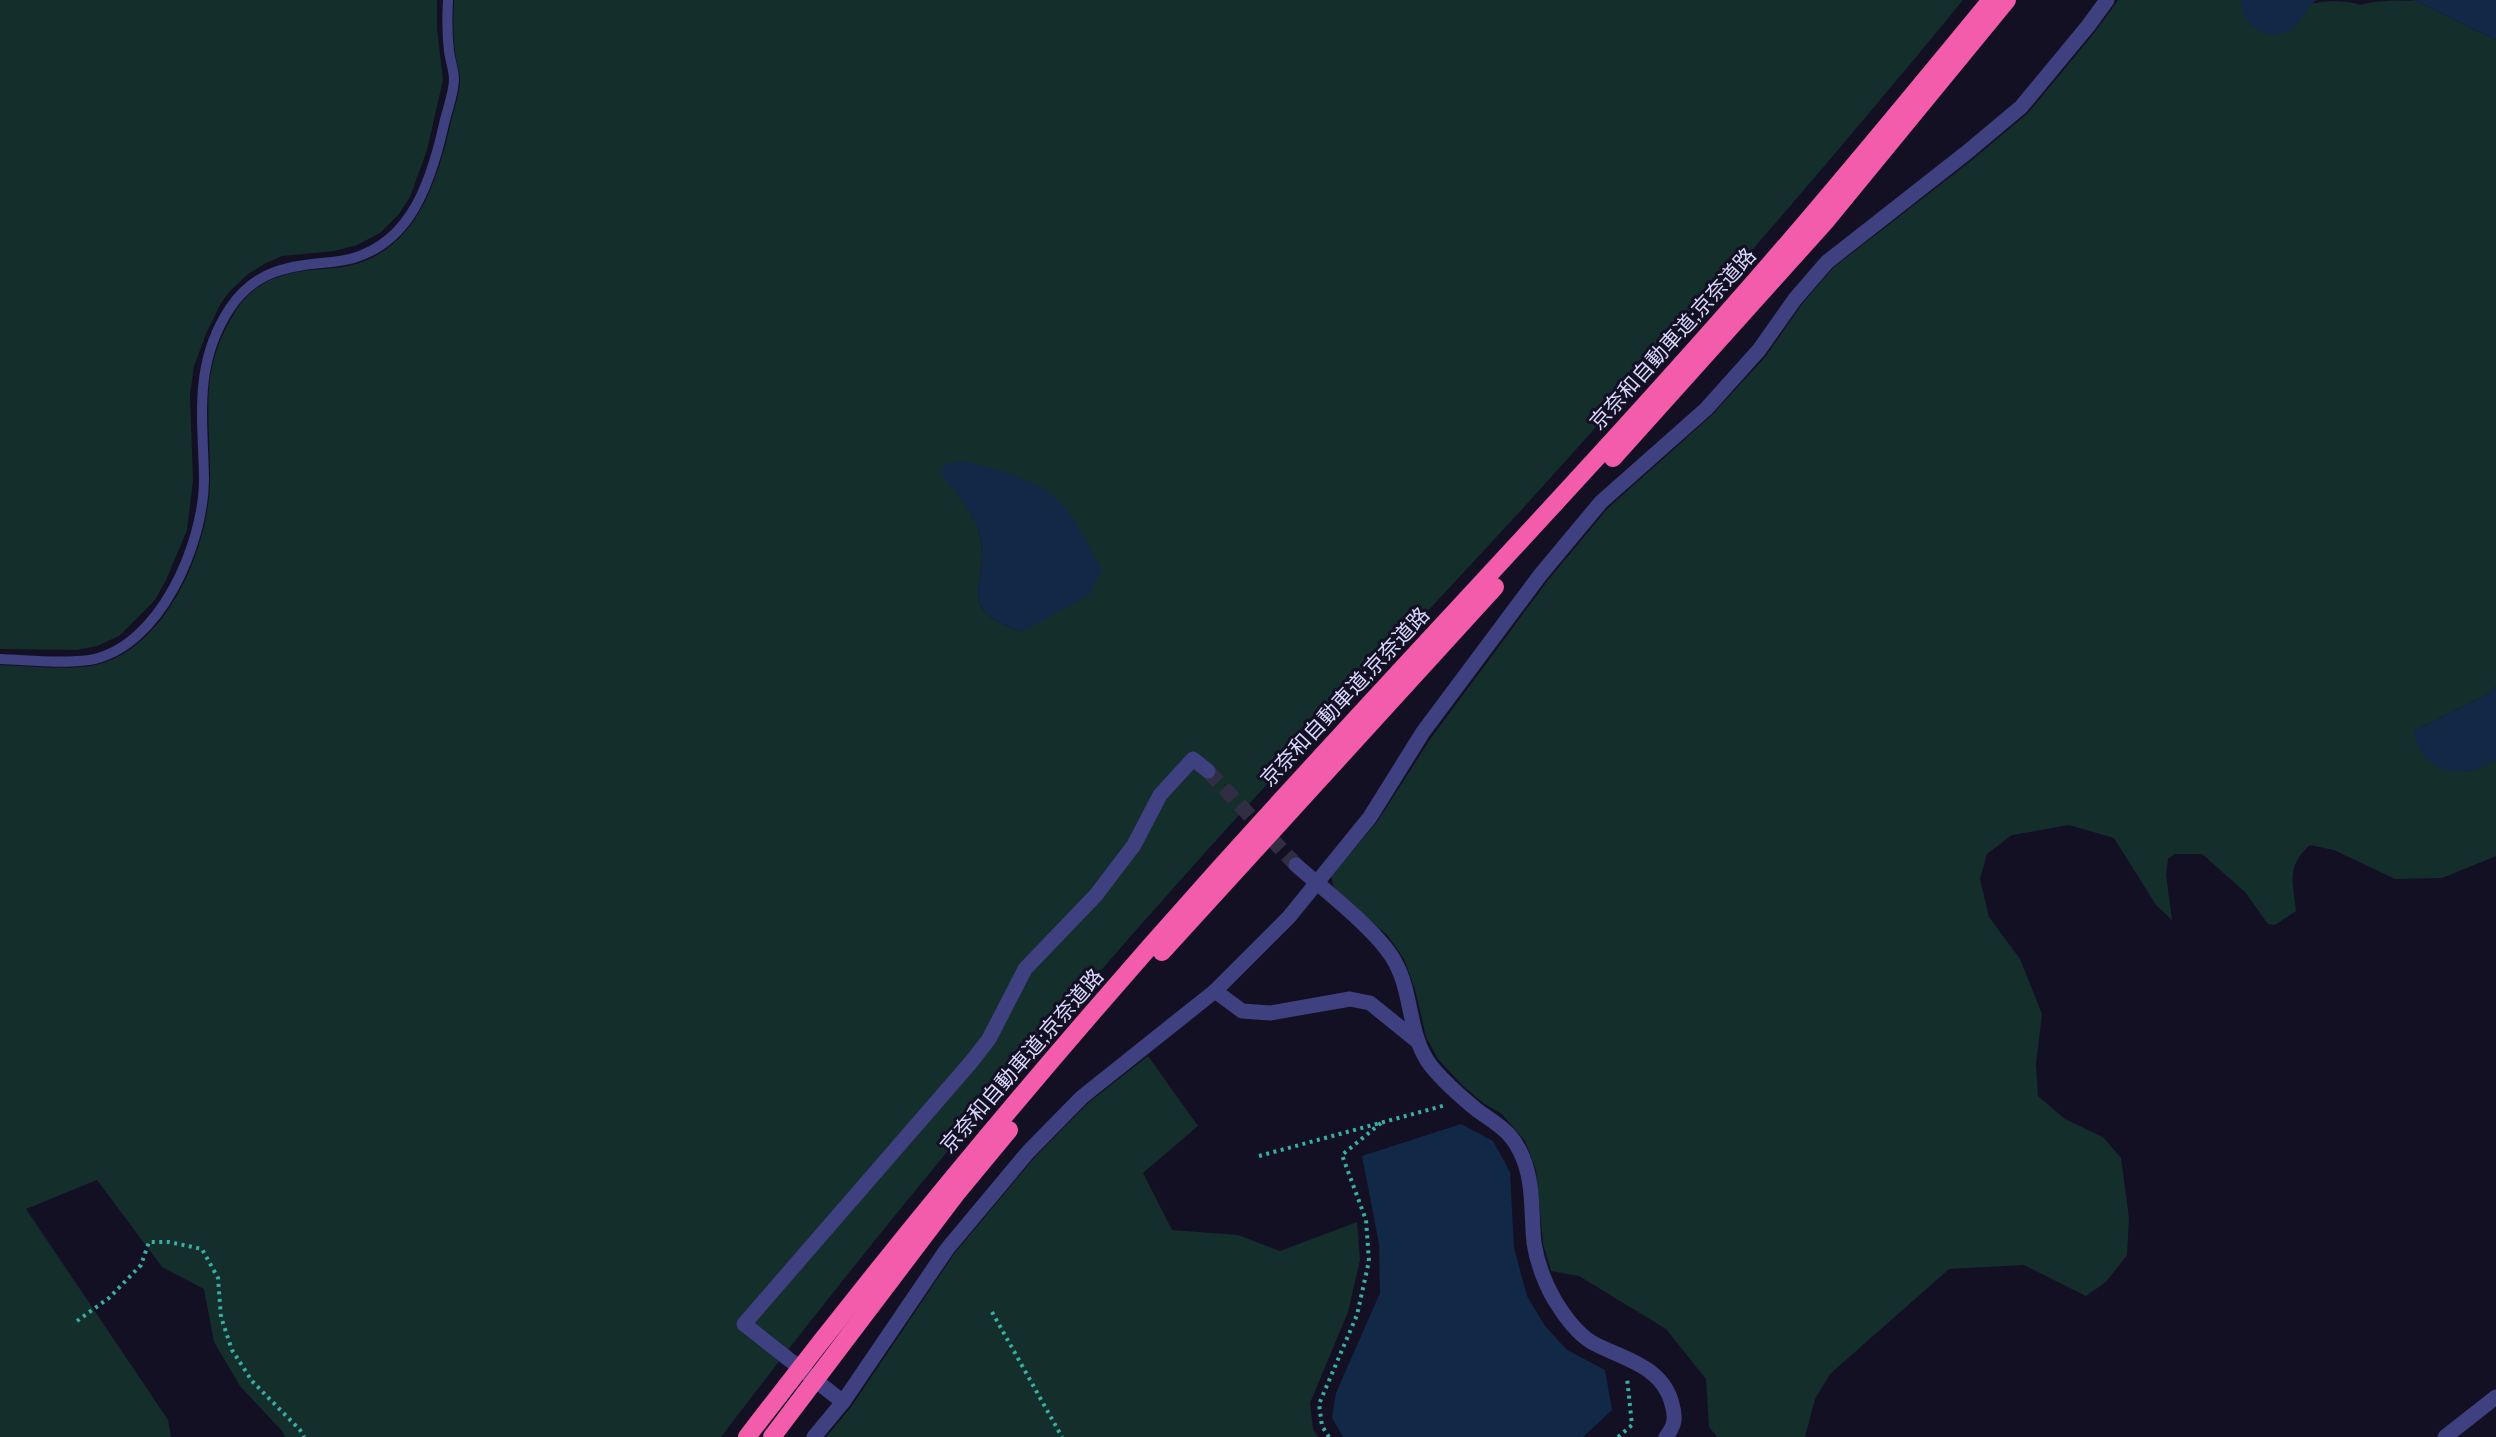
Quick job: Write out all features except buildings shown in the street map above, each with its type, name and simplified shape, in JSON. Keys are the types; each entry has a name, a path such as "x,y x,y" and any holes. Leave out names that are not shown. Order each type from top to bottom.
{"highway":[{"name":"京奈和自動車道;京奈道路","path":"747,1437 850,1303 942,1190 1084,1023 1222,865 1535,526 1776,258 1991,0"},
{"name":"京奈和自動車道;京奈道路","path":"772,1437 956,1194 1106,1013 1648,420 1825,222 2007,0"}],"street":[{"path":"814,1437 947,1249 1028,1152 1082,1097 1215,991 1289,917 1315,882 1370,817 1423,732 1541,574 1601,502 1706,409 1759,350 1795,299 1827,262 1966,153 2021,106 2107,0"},
{"path":"840,1399 744,1324 989,1039 1025,969 1096,895 1134,845 1160,795 1193,759 1208,771"},
{"path":"1296,865 1381,942 1396,963 1406,992 1417,1041 1430,1065 1454,1090 1478,1110 1496,1121 1517,1146 1528,1172 1534,1246 1555,1301 1566,1316 1592,1342 1625,1356 1654,1375 1666,1388 1676,1418 1673,1428 1666,1437"},
{"path":"1215,991 1242,1011 1270,1013 1350,999 1370,1003 1417,1041"},
{"path":"2445,1437 2496,1397"}],"lane":[{"path":"0,659 78,660 101,656 126,644 164,606 176,585 197,533 204,481 202,386 204,368 230,308 245,290 269,273 285,267 335,262 361,255 387,241 408,220 419,202 437,153 454,80 448,37 448,0"}],"path":[{"path":"1259,1156 1445,1106 1454,1090"},
{"path":"1329,1437 1322,1426 1319,1404 1357,1315 1369,1261 1366,1220 1342,1155 1381,1123"},
{"path":"77,1321 109,1298 141,1264 149,1242 169,1242 202,1249 218,1278 220,1317 232,1350 252,1381 300,1430 304,1437"},
{"path":"992,1312 1062,1437"},
{"path":"1618,1437 1632,1425 1625,1356"}],"green space":[{"path":"0,0 437,0 437,28 443,80 427,150 410,197 399,214 380,233 357,245 334,251 282,256 248,274 229,292 206,334 194,366 190,395 193,481 187,530 166,580 155,600 119,636 97,646 77,650 0,649"},
{"path":"454,0 1963,0 1798,197 1628,392 1240,813 1139,926 1016,1069 896,1215 721,1437 285,1437 240,1386 214,1342 204,1289 162,1267 97,1180 26,1209 168,1420 171,1437 0,1437 0,665 56,668 90,666 117,657 140,641 161,620 178,594 191,566 208,508 209,395 215,355 223,334 244,299 266,282 292,273 360,263 382,252 401,237 415,218 436,174 459,91 460,77 454,45","holes":["942,473 1043,491 1021,632 999,622 986,613 980,604 978,594 982,554 978,527"]},
{"path":"2118,0 2242,0 2292,28 2307,7 2314,3 2341,1 2360,5 2388,1 2416,1 2496,40 2496,686 2488,694 2414,731 2470,771 2496,759 2496,856 2442,878 2395,879 2334,850 2310,845 2294,867 2296,911 2275,925 2268,924 2245,892 2202,854 2175,854 2168,859 2166,875 2172,920 2156,905 2114,838 2069,825 2012,835 1987,854 1980,879 1989,917 2020,959 2042,1014 2036,1064 2038,1096 2065,1119 2103,1137 2121,1158 2129,1218 2127,1255 2106,1282 2086,1296 2024,1265 1949,1269 1830,1374 1815,1399 1805,1437 1717,1437 1709,1427 1706,1379 1666,1329 1579,1276 1551,1271 1543,1244 1536,1170 1525,1141 1502,1114 1483,1103 1438,1059 1426,1037 1415,989 1404,959 1388,936 1334,889 1331,876 1377,822 1431,738 1548,580 1608,508 1712,415 1766,356 1802,304 1833,268 1972,160 2028,113 2095,32"},
{"path":"1148,1056 1198,1126 1143,1173 1172,1230 1238,1235 1280,1251 1357,1222 1360,1260 1348,1312 1310,1403 1313,1429 1318,1437 826,1437 851,1407 954,1254 1034,1158 1088,1103"}],"water":[{"path":"2242,0 2317,0 2292,29 2274,34 2265,33 2250,24 2242,9"},
{"path":"2408,0 2496,0 2496,40 2416,1"},
{"path":"966,462 992,468 1034,484 1046,491 1066,509 1102,570 1090,594 1021,632 986,613 980,604 978,594 982,554 980,536 964,503 941,473 947,463"},
{"path":"2496,686 2496,759 2476,769 2459,772 2440,768 2425,757 2416,741 2414,731 2488,694"},
{"path":"1461,1124 1493,1141 1510,1172 1514,1248 1527,1296 1545,1326 1567,1350 1605,1370 1612,1410 1583,1437 1343,1437 1332,1418 1336,1393 1380,1293 1379,1244 1362,1156"}],"tunnel":[{"path":"1208,771 1296,865"}]}
